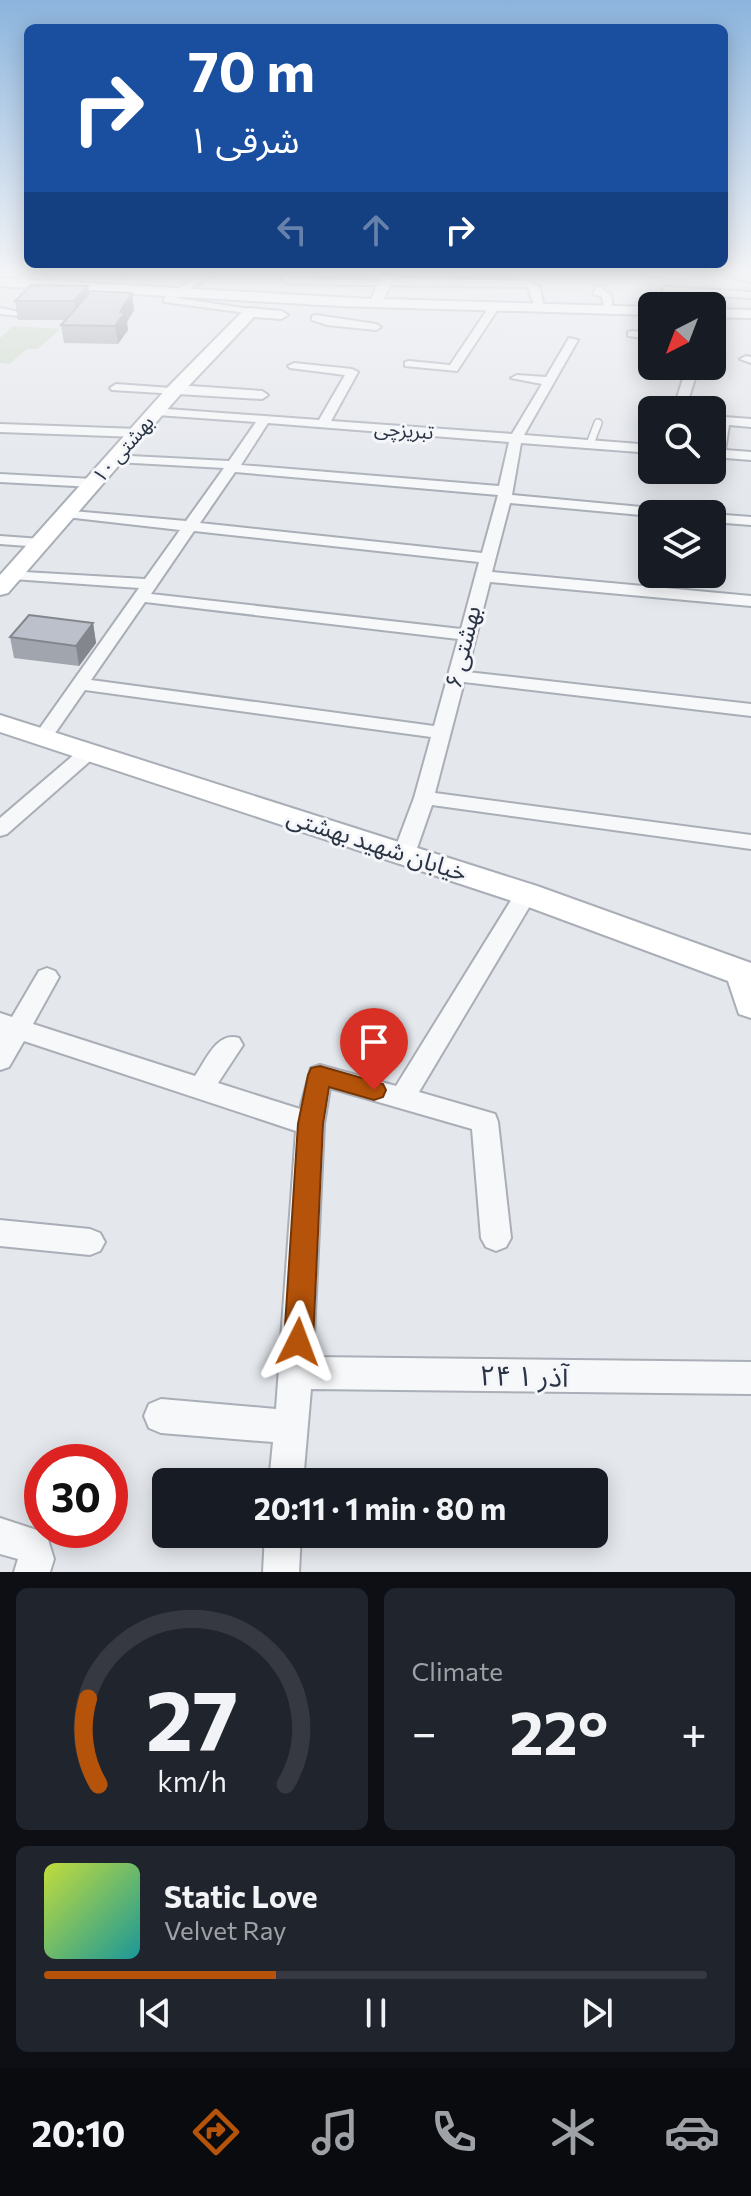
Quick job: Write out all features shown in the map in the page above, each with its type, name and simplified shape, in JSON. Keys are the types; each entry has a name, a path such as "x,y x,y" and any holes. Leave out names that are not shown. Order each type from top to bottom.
{"street":[{"name":"بهشتی ۱۰","path":"6,581 216,347"},
{"path":"409,364 453,369 467,347"},
{"name":"بهشتی ۶","path":"404,854 424,798 457,676 481,576 505,495 516,438 569,347"},
{"path":"294,366 352,372 323,423"},
{"path":"517,378 548,381"},
{"path":"116,388 262,395"},
{"name":"تبریزچی","path":"157,411 638,448"},
{"path":"44,735 265,419"},
{"path":"726,421 750,422"},
{"path":"0,428 138,433"},
{"path":"726,454 751,456"},
{"path":"116,458 234,466 638,510"},
{"path":"0,478 93,483"},
{"path":"66,513 192,524 486,558"},
{"path":"726,519 751,521"},
{"path":"0,540 41,543"},
{"path":"481,576 751,601"},
{"path":"6,581 144,591 466,635"},
{"path":"457,676 751,710"},
{"path":"82,684 441,733"},
{"name":"خیابان شهید بهشتی","path":"0,723 526,894 748,985"},
{"path":"0,829 90,751"},
{"path":"424,798 751,842"},
{"path":"402,1098 526,894"},
{"path":"0,1060 8,1025 47,977"},
{"path":"8,1025 310,1124"},
{"path":"201,1088 230,1045"},
{"path":"287,1468 296,1373 310,1124 320,1075 485,1122 496,1238"},
{"path":"0,1233 90,1242"},
{"name":"۲۴ آذر ۱","path":"296,1373 751,1378"},
{"path":"161,1416 289,1427"},
{"path":"0,1536 33,1546 34,1562"},
{"path":"281,1572 282,1548"}],"lane":[{"path":"590,444 598,423"}],"green space":[{"path":"0,347 40,347 27,349 9,364 0,363"}],"building":[{"path":"29,615 93,623 76,646 10,637"}],"route":[{"path":"298,1342 310,1124 320,1075 374,1090"}]}
